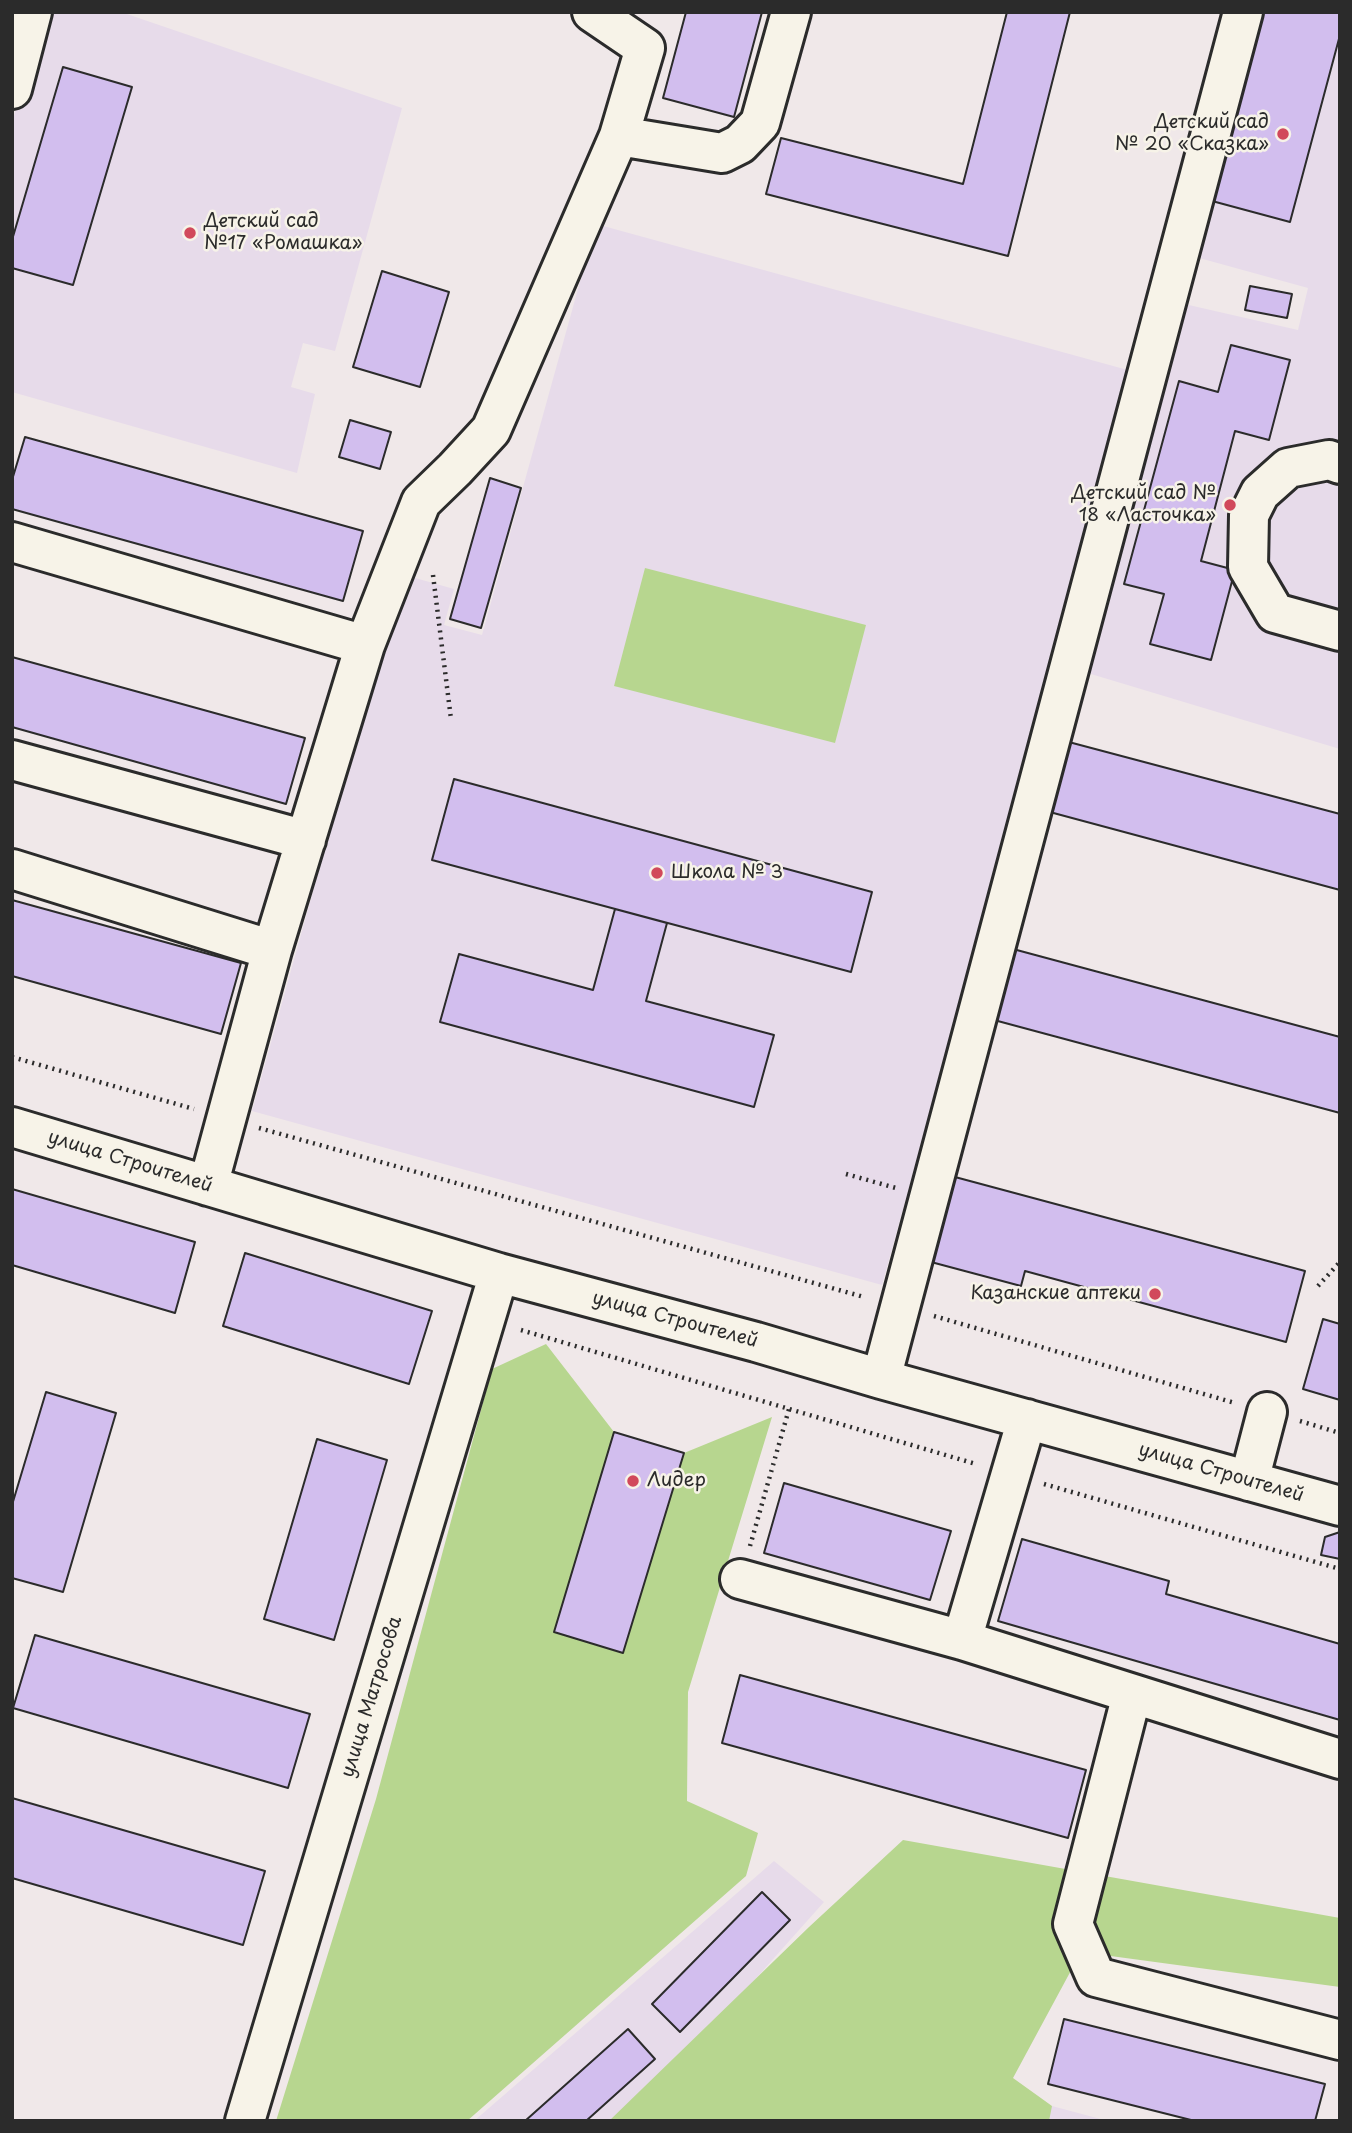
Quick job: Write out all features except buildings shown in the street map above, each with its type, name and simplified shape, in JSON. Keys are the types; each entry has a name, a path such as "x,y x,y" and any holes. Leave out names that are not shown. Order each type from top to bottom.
{"street":[{"path":"12,89 32,12"},
{"path":"208,1186 272,950 365,645 421,502 491,430 619,136 645,48 592,12"},
{"path":"619,136 722,153 740,144 760,123 791,12"},
{"path":"881,1379 1243,12"},
{"path":"1340,464 1329,460 1288,468 1260,493 1249,514 1248,567 1275,613 1340,631"},
{"path":"12,542 365,645"},
{"path":"12,760 306,840"},
{"path":"12,869 272,950"},
{"name":"улица Строителей","path":"12,1127 499,1273 756,1342 1340,1506"},
{"name":"улица Матросова","path":"245,2121 499,1273"},
{"path":"1249,1481 1267,1412"},
{"path":"962,1640 1027,1419"},
{"path":"740,1579 962,1640 1340,1759"},
{"path":"1132,1694 1073,1924 1096,1978 1340,2040"}],"path":[{"path":"433,570 451,719"},
{"path":"12,1056 1340,1433"},
{"path":"846,1174 928,1197"},
{"path":"1318,1286 1340,1262"},
{"path":"485,1319 1011,1475 1340,1569"},
{"path":"740,1579 789,1409"}],"shaded area":[{"name":"Детский сад №17 «Ромашка»","path":"43,12 121,12 402,108 335,351 303,343 291,387 315,394 297,473 12,392 12,123"},
{"name":"Детский сад № 18 «Ласточка»","path":"1259,12 1340,12 1340,749 1071,668 1180,303 1298,330 1308,288 1192,256"},
{"name":"Школа № 3","path":"596,224 1135,372 882,1285 252,1111 401,574 454,589 444,625 482,635"},
{"path":"774,1861 824,1902 692,2050 1052,2106 1108,2121 474,2121"}],"green space":[{"path":"645,568 866,625 835,743 614,686"},
{"path":"546,1344 614,1432 554,1632 623,1653 684,1453 772,1417 688,1692 687,1801 758,1833 746,1876 467,2121 276,2121 376,1799 492,1369"},
{"path":"903,1840 1340,1918 1340,1987 1081,1952 1013,2078 1052,2106 1049,2121 609,2121"}],"place":[{"name":"Детский сад № 20 «Сказка»","path":"1283,134"},
{"name":"Детский сад №17 «Ромашка»","path":"190,233"},
{"name":"Детский сад № 18 «Ласточка»","path":"1230,505"},
{"name":"Школа № 3","path":"657,873"},
{"name":"Казанские аптеки","path":"1155,1294"},
{"name":"Лидер","path":"633,1481"}]}
